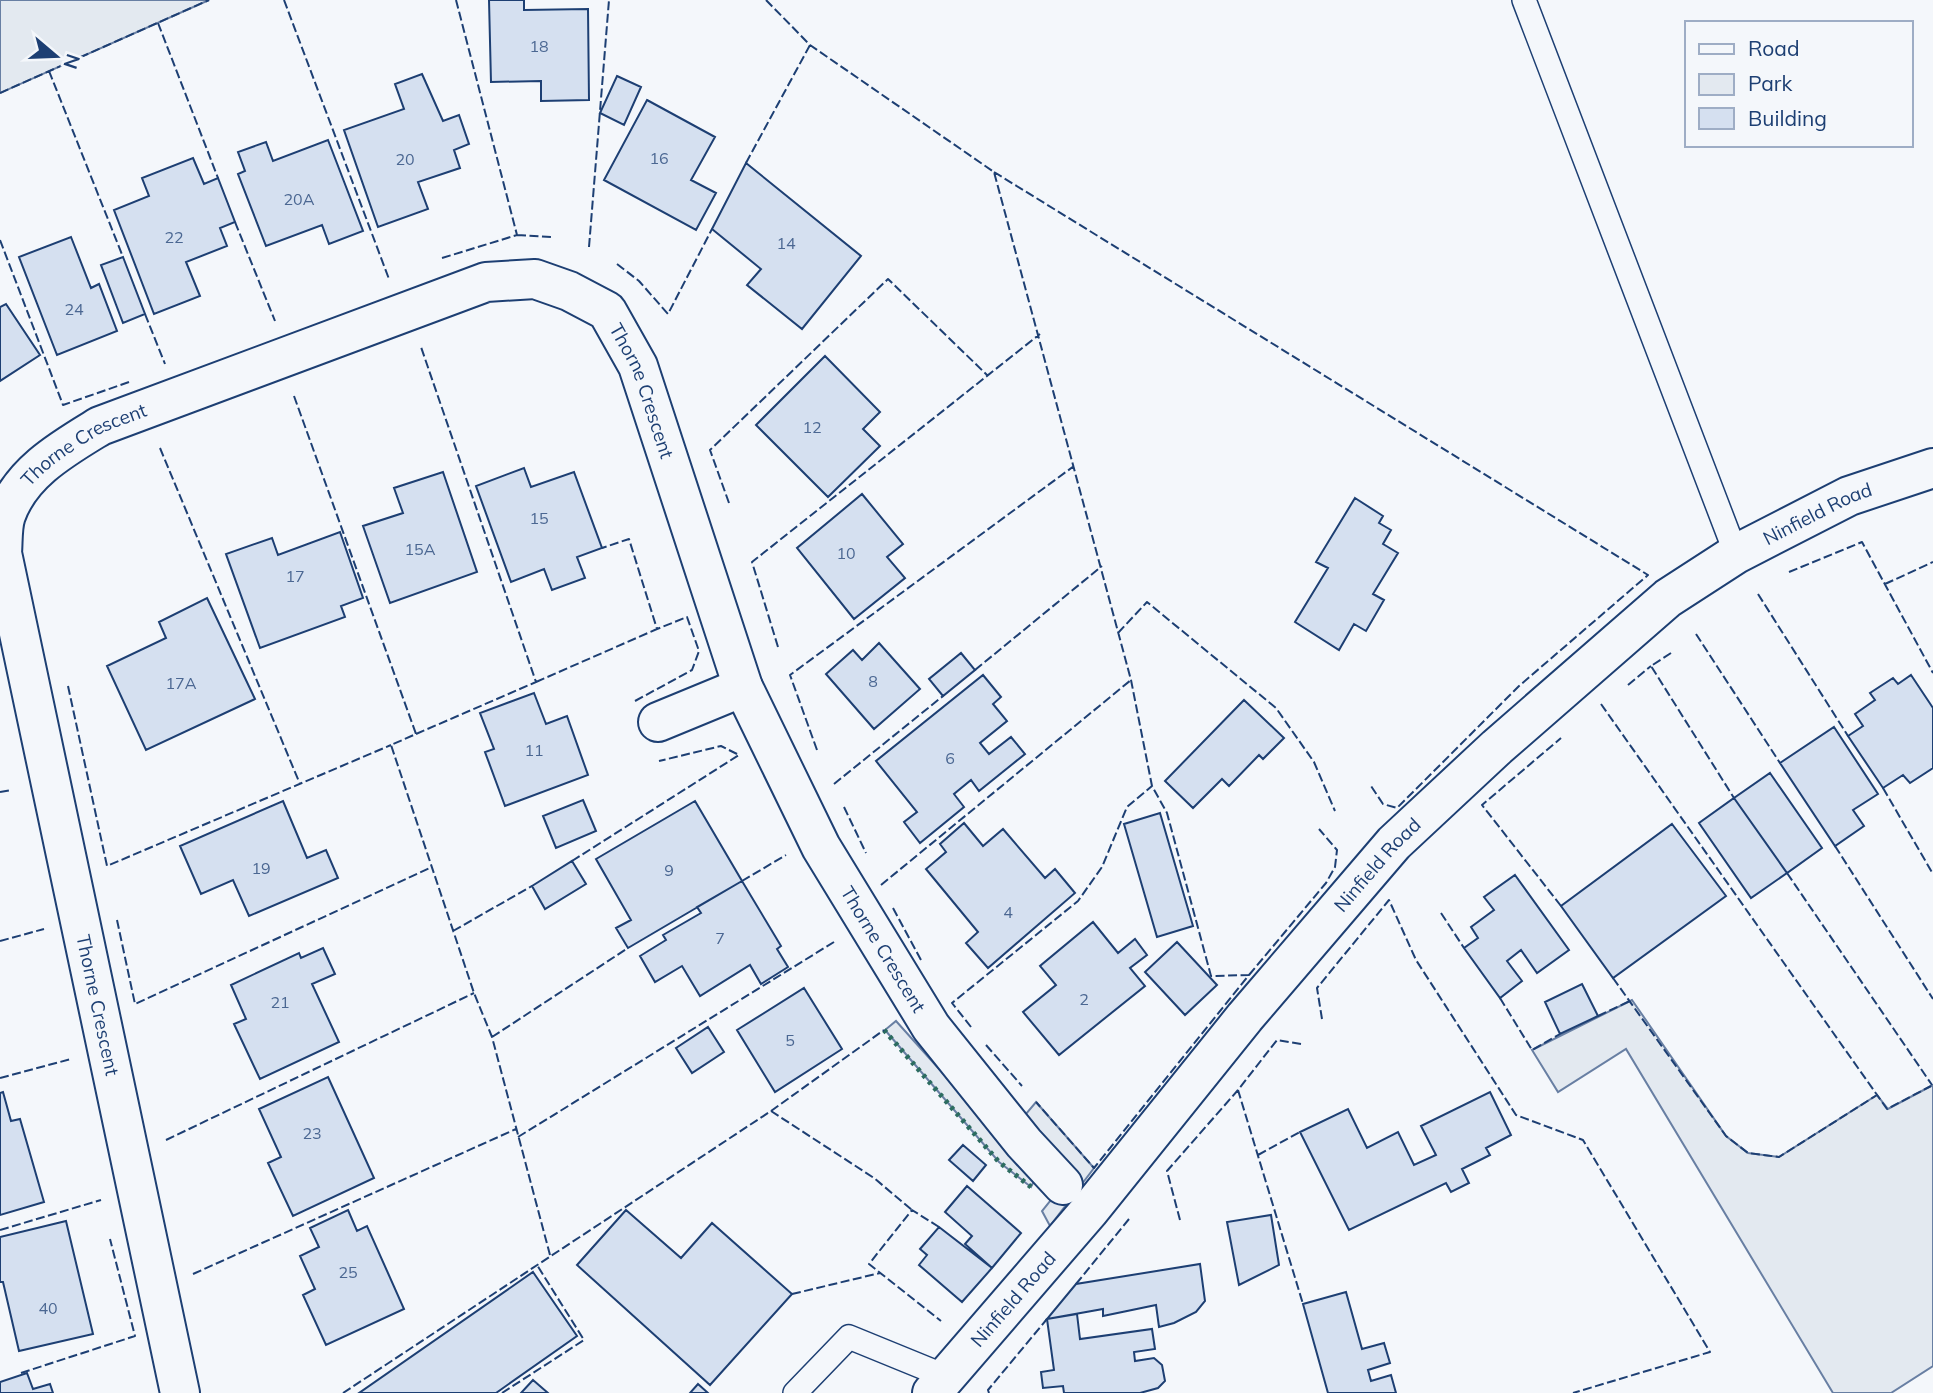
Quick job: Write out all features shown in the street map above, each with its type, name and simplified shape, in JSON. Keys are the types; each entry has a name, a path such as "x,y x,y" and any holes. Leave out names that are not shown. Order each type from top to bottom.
{"street":[{"name":"Thorne Crescent","path":"180,1393 2,553 6,516 22,484 61,450 100,426 486,282 535,279 569,291 607,311 638,366 743,687 821,847 931,1027 1024,1143 1063,1185"},
{"name":"Ninfield Road","path":"940,1385 1089,1212 1245,1017 1394,843 1497,747 1668,598 1736,554 1849,496 1933,468"},
{"path":"657,722 743,687"}],"lane":[{"path":"1524,0 1736,554"},
{"path":"795,1393 849,1337 940,1385"}],"green space":[{"path":"0,0 209,0 0,93"},
{"path":"1632,1000 1726,1136 1748,1153 1779,1157 1877,1095 1888,1109 1933,1085 1933,1366 1891,1393 1833,1393 1626,1049 1558,1092 1532,1050"},
{"path":"896,1021 1036,1177 1031,1187 999,1162 885,1030"},
{"path":"1036,1102 1094,1168 1050,1226 1042,1211 1063,1185 1025,1115"}],"building":[{"path":"489,0 524,0 524,10 588,9 589,100 541,101 541,81 491,82"},
{"path":"422,74 443,121 459,115 469,144 454,150 460,168 418,182 428,209 378,227 344,130 404,109 395,84"},
{"path":"617,76 641,87 624,125 600,113"},
{"path":"647,100 715,137 691,180 716,193 696,230 604,180"},
{"path":"328,140 363,231 329,244 322,225 266,246 238,174 245,171 238,152 266,142 273,161"},
{"path":"193,158 204,184 218,178 235,222 220,228 227,246 186,262 200,296 154,314 114,210 149,196 142,178"},
{"path":"746,163 861,256 802,329 747,285 761,269 712,229"},
{"path":"71,237 91,288 99,284 117,331 57,355 19,257"},
{"path":"123,257 145,314 123,323 101,265"},
{"path":"6,304 40,355 0,381 0,307"},
{"path":"825,356 880,412 863,429 880,446 828,497 756,425"},
{"path":"524,468 531,487 574,472 602,548 577,557 585,578 552,590 544,569 511,582 476,486"},
{"path":"443,472 477,572 390,603 363,526 403,513 394,488"},
{"path":"862,494 903,544 887,557 905,578 854,619 797,548"},
{"path":"1355,498 1383,516 1379,523 1391,530 1383,544 1398,553 1373,594 1384,600 1366,631 1354,624 1339,650 1295,622 1328,568 1316,562"},
{"path":"340,532 363,598 341,606 345,617 260,648 226,554 272,538 278,555"},
{"path":"207,598 255,699 146,750 107,666 166,638 159,622"},
{"path":"879,643 920,689 874,729 826,674 853,650 862,660"},
{"path":"961,653 975,670 943,696 929,679"},
{"path":"983,675 1001,697 993,704 1007,721 980,743 989,754 1011,737 1025,754 979,791 971,780 954,794 964,807 920,843 904,822 917,812 876,761"},
{"path":"1911,675 1933,708 1933,768 1910,783 1903,775 1883,788 1848,736 1863,726 1855,714 1875,700 1870,693 1893,678 1898,684"},
{"path":"534,693 546,724 567,716 588,775 505,806 485,752 494,749 480,713"},
{"path":"1244,700 1284,738 1263,759 1259,755 1229,786 1222,779 1193,808 1165,781"},
{"path":"1834,727 1878,794 1853,810 1864,826 1835,846 1780,763"},
{"path":"1770,773 1822,848 1787,873 1734,798"},
{"path":"1734,798 1787,873 1751,898 1699,823"},
{"path":"583,800 596,831 556,848 543,816"},
{"path":"283,801 307,858 326,850 338,878 249,916 233,880 201,894 180,846"},
{"path":"695,801 742,881 628,948 616,928 631,920 596,859"},
{"path":"1160,813 1193,926 1157,937 1124,824"},
{"path":"964,823 983,846 1003,829 1045,878 1055,869 1075,893 988,968 966,943 978,932 926,869 946,852 940,844"},
{"path":"1672,824 1726,896 1613,978 1561,906"},
{"path":"572,861 586,884 545,909 532,886"},
{"path":"1515,875 1569,950 1537,973 1521,950 1507,961 1522,981 1500,998 1464,948 1478,938 1471,927 1494,910 1484,897"},
{"path":"742,881 781,946 777,949 788,967 761,984 750,965 700,996 682,966 655,982 640,956 666,940 663,935 701,913 697,907"},
{"path":"1093,922 1118,953 1135,939 1147,955 1130,968 1145,986 1059,1055 1023,1012 1056,985 1040,966"},
{"path":"1177,942 1217,985 1185,1015 1145,972"},
{"path":"323,948 335,974 312,984 339,1042 260,1079 234,1024 246,1019 231,985 299,953 301,958"},
{"path":"1582,984 1598,1016 1560,1034 1545,1002"},
{"path":"804,988 842,1049 775,1092 737,1030"},
{"path":"708,1027 724,1052 692,1073 676,1048"},
{"path":"328,1077 374,1178 293,1216 268,1163 281,1157 259,1109"},
{"path":"3,1092 11,1121 20,1119 44,1202 0,1215 0,1093"},
{"path":"1490,1092 1511,1135 1486,1148 1490,1155 1462,1169 1469,1183 1451,1192 1446,1183 1349,1230 1300,1132 1348,1109 1367,1148 1398,1132 1414,1165 1436,1155 1421,1126"},
{"path":"963,1145 986,1165 973,1181 949,1160"},
{"path":"967,1186 1021,1233 992,1268 965,1244 972,1236 945,1212"},
{"path":"348,1210 357,1231 367,1226 404,1309 326,1345 303,1295 315,1289 300,1256 319,1247 310,1228"},
{"path":"626,1210 681,1258 712,1223 792,1294 710,1385 577,1265"},
{"path":"1271,1215 1279,1265 1239,1285 1227,1222"},
{"path":"66,1221 93,1334 19,1351 3,1282 0,1282 0,1237"},
{"path":"939,1227 992,1268 962,1302 919,1265 927,1255 920,1249"},
{"path":"1200,1264 1205,1301 1196,1312 1174,1323 1159,1327 1156,1305 1103,1316 1103,1309 1047,1319 1076,1284"},
{"path":"533,1272 577,1336 496,1393 359,1393"},
{"path":"1346,1292 1362,1349 1384,1343 1390,1363 1368,1370 1371,1381 1391,1375 1396,1393 1328,1393 1303,1304"},
{"path":"1077,1314 1080,1339 1152,1329 1155,1349 1134,1352 1135,1361 1154,1358 1162,1365 1165,1381 1158,1388 1140,1393 1064,1393 1063,1386 1043,1388 1041,1372 1054,1370 1047,1319"},
{"path":"27,1373 33,1389 50,1384 53,1393 0,1393 0,1382"},
{"path":"533,1380 548,1393 521,1393"},
{"path":"698,1384 708,1393 690,1393"}],"hedge":[{"path":"884,1030 999,1162 1031,1187"}],"fence":[{"path":"0,93 209,0"},
{"path":"284,0 389,279"},
{"path":"442,258 517,235 456,0"},
{"path":"589,247 609,0"},
{"path":"766,0 810,45 994,172 1131,680 1152,786 1167,813 1211,976 1249,975 1094,1168 1036,1102"},
{"path":"158,23 218,178"},
{"path":"746,163 810,45"},
{"path":"49,71 123,257"},
{"path":"994,172 1648,575 1519,686 1397,808 1383,804 1371,786"},
{"path":"235,222 275,321"},
{"path":"617,264 639,281 668,314 712,229"},
{"path":"517,235 551,237"},
{"path":"0,240 63,405 132,381"},
{"path":"729,503 710,450 888,279 987,375"},
{"path":"145,314 165,364"},
{"path":"778,647 752,562 1040,334"},
{"path":"416,734 536,682 421,347"},
{"path":"294,396 416,734 391,745 474,993 492,1037 550,1255"},
{"path":"160,448 300,784"},
{"path":"817,750 790,675 1074,466"},
{"path":"536,682 657,629 629,539 602,548"},
{"path":"1789,572 1862,542 1933,673"},
{"path":"1885,584 1933,562"},
{"path":"975,670 1102,566"},
{"path":"1758,594 1848,736"},
{"path":"1118,633 1147,602 1276,708 1314,762 1335,811"},
{"path":"635,701 692,670 699,651 687,617 657,629"},
{"path":"1696,634 1780,763"},
{"path":"1671,653 1651,666 1734,798"},
{"path":"1628,685 1651,666"},
{"path":"881,885 1131,680"},
{"path":"68,686 107,866 391,745"},
{"path":"834,784 943,696"},
{"path":"1601,704 1887,1109 1931,1086"},
{"path":"1561,738 1482,805 1561,906"},
{"path":"572,861 739,755 721,746 659,761"},
{"path":"971,1027 952,1003 1078,901 1102,867 1127,807 1152,786"},
{"path":"1883,788 1933,874"},
{"path":"0,792 12,790"},
{"path":"844,807 866,853"},
{"path":"1249,975 1326,883 1335,867 1337,850 1319,829"},
{"path":"1835,846 1933,999"},
{"path":"742,881 786,855"},
{"path":"117,920 135,1004 432,867"},
{"path":"1787,873 1932,1085"},
{"path":"453,931 532,886"},
{"path":"1322,1019 1317,988 1389,900 1416,960 1516,1115 1583,1140 1710,1352 1573,1393"},
{"path":"893,908 921,960"},
{"path":"1441,913 1464,948"},
{"path":"0,941 44,929"},
{"path":"518,1137 834,942"},
{"path":"492,1037 628,948"},
{"path":"1613,978 1726,1136 1748,1153 1779,1157 1877,1095"},
{"path":"166,1140 474,993"},
{"path":"1500,998 1532,1050 1560,1034"},
{"path":"1598,1016 1632,1000"},
{"path":"771,1111 884,1030"},
{"path":"1301,1044 1277,1040 1238,1090 1303,1304"},
{"path":"986,1045 1022,1086"},
{"path":"0,1078 71,1059"},
{"path":"1180,1220 1167,1171 1238,1090"},
{"path":"343,1393 771,1111 874,1178 912,1210"},
{"path":"193,1274 516,1129"},
{"path":"1258,1155 1300,1132"},
{"path":"0,1230 101,1200"},
{"path":"939,1227 912,1210 869,1264 941,1321"},
{"path":"1076,1284 1129,1219"},
{"path":"21,1373 135,1336 110,1239"},
{"path":"502,1393 584,1340 537,1265"},
{"path":"792,1294 880,1273"},
{"path":"989,1393 988,1390 1047,1319"}]}
